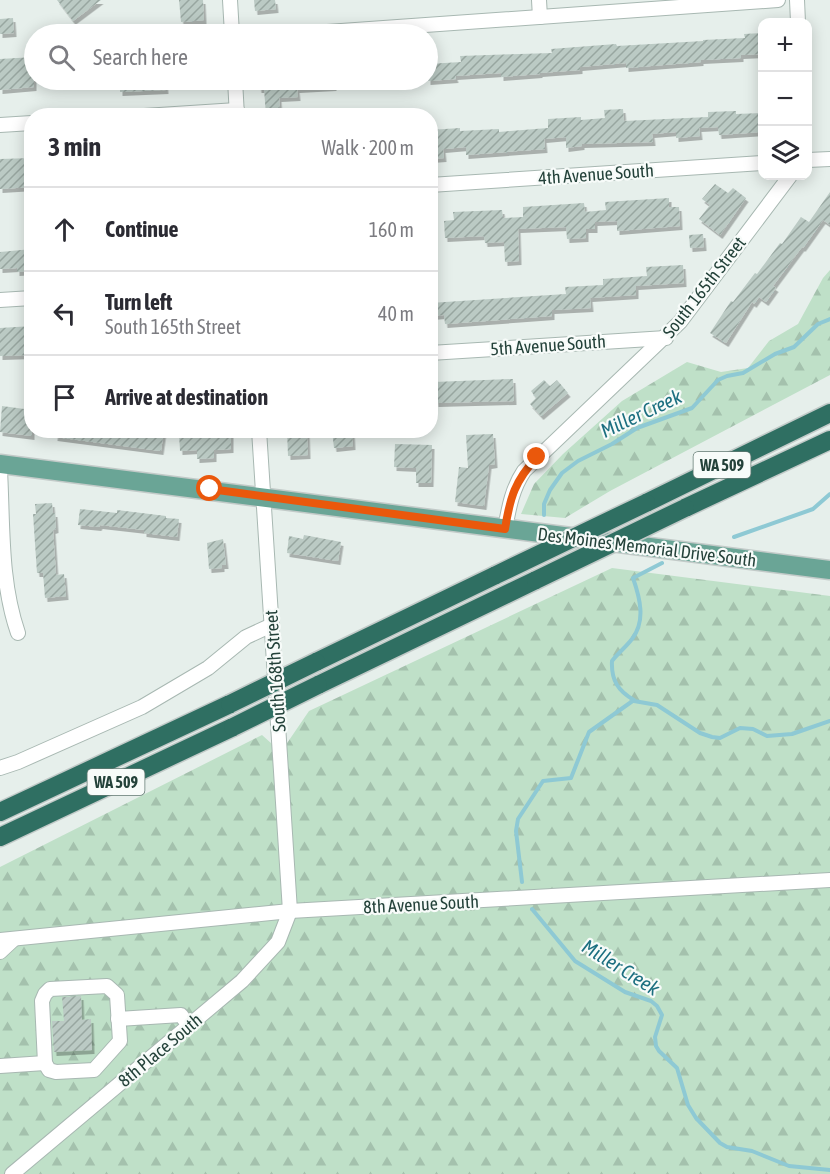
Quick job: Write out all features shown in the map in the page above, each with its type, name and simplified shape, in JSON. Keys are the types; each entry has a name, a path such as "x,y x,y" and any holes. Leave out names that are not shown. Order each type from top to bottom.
{"highway":[{"path":"798,427 830,405"},
{"name":"WA 509","path":"0,812 231,704 830,413"},
{"name":"WA 509","path":"0,837 830,440"}],"main road":[{"name":"Des Moines Memorial Drive South","path":"0,464 830,570"}],"street":[{"path":"230,0 231,24"},
{"path":"539,0 540,17"},
{"path":"438,24 703,3 778,0"},
{"path":"796,0 798,18"},
{"path":"236,90 237,108"},
{"path":"0,125 24,124"},
{"path":"812,160 830,159"},
{"name":"4th Avenue South","path":"438,184 758,163"},
{"name":"South 165th Street","path":"505,529 516,483 525,471 666,338 787,180"},
{"path":"0,300 24,298"},
{"name":"5th Avenue South","path":"438,352 666,338"},
{"name":"South 168th Street","path":"259,438 291,911"},
{"path":"0,470 5,588 10,612 18,633"},
{"path":"0,768 142,707 208,668 246,637 272,625"},
{"name":"8th Avenue South","path":"0,952 7,939 291,911 830,880"},
{"name":"8th Place South","path":"12,1174 242,981 278,942 291,911"},
{"path":"107,986 117,995 120,1041 94,1070 56,1072 49,1070 45,1063 42,1001 50,989 107,986"},
{"path":"118,1019 181,1015 189,1026"},
{"path":"0,1065 45,1063"}],"green space":[{"path":"830,270 830,375 610,491 565,518 521,514 534,484 563,454 622,401 687,362 721,372 748,368 769,341 798,324 823,278"},
{"path":"612,568 830,596 830,1174 0,1174 0,867 262,735 281,752 309,711"}],"building":[{"path":"57,0 101,0 73,21"},
{"path":"179,0 203,0 204,20 181,22"},
{"path":"254,0 275,0 276,9 255,11"},
{"path":"13,18 14,33 0,34 0,19"},
{"path":"758,33 758,54 741,55 741,58 701,60 701,62 626,68 626,63 580,67 580,70 540,74 501,77 501,73 455,76 456,79 438,80 438,63 461,62 460,56 552,53 551,49 745,38 744,34"},
{"path":"24,58 24,88 0,90 0,59"},
{"path":"120,90 166,90 120,92"},
{"path":"264,90 297,90 298,97 279,98 280,108 265,108"},
{"path":"623,109 624,121 708,117 708,112 736,111 736,114 758,113 758,132 719,135 718,127 699,128 700,136 676,138 676,132 652,134 653,142 582,144 582,146 566,148 566,137 544,139 545,149 466,155 466,147 443,149 444,158 438,158 438,129 499,129 499,132 548,128 548,119 605,118 604,110"},
{"path":"24,158 24,188 0,189 0,159"},
{"path":"715,184 728,193 733,188 746,198 720,235 699,219 710,205 702,199"},
{"path":"830,192 830,225 823,220 773,286 776,288 766,302 759,297 754,304 752,302 726,343 710,333 731,301 733,302 755,273 757,274 780,243 782,244 801,217 809,222"},
{"path":"669,198 669,207 679,207 680,226 617,231 617,221 595,222 595,229 586,229 586,238 567,239 566,227 518,229 519,261 505,262 504,242 485,243 484,236 445,238 444,221 454,220 453,212 502,210 503,218 523,217 523,207 584,203 585,212 606,210 605,202"},
{"path":"703,234 704,247 690,248 689,235"},
{"path":"24,250 24,272 17,272 17,268 0,269 0,252"},
{"path":"683,265 684,283 636,286 636,295 590,298 591,308 552,310 552,316 445,324 444,315 438,315 438,302 566,294 565,287 603,285 603,279 647,276 646,267"},
{"path":"24,326 24,355 0,356 0,328"},
{"path":"513,379 514,401 438,403 438,382"},
{"path":"544,380 550,386 557,380 568,393 541,416 530,404 536,398 531,391"},
{"path":"2,406 24,409 24,435 0,432"},
{"path":"493,434 495,464 489,465 484,506 455,502 459,467 468,468 466,435"},
{"path":"63,438 163,438 161,451"},
{"path":"179,438 231,438 231,449 214,450 214,458 197,459 197,450 180,451"},
{"path":"287,438 307,438 308,455 288,456"},
{"path":"333,438 352,438 353,446 334,448"},
{"path":"395,444 432,445 431,483 416,483 416,468 394,467"},
{"path":"52,503 56,529 53,530 56,575 64,574 66,596 45,598 43,573 37,573 33,514 36,514 35,504"},
{"path":"80,509 117,513 117,510 179,519 177,537 144,533 144,530 78,525"},
{"path":"304,535 341,542 338,561 287,553 289,536 303,539"},
{"path":"223,539 226,565 222,565 222,568 209,569 207,543"},
{"path":"81,996 82,1020 91,1019 92,1050 54,1052 52,1021 64,1021 62,997"}],"waterway":[{"name":"Miller Creek","path":"544,515 544,504 550,490 562,473 578,461 637,428 692,408 718,380 743,373 775,354 794,347 818,324 830,319"},
{"path":"734,537 813,509 830,494"},
{"name":"Miller Creek","path":"522,882 516,831 518,819 543,781 571,778 589,732 634,700 624,693 614,679 612,661 632,639 639,625 638,593 633,578 662,563"},
{"path":"634,701 657,705 700,733 720,738 740,728 753,729 767,736 792,734 830,721"},
{"name":"Miller Creek","path":"532,909 575,961 625,992 651,1001 657,1006 662,1015 655,1037 656,1046 677,1068 688,1105 696,1118 720,1143 727,1147 752,1151 789,1166 830,1170"}],"route":[{"path":"210,489 505,529 516,483 537,457"}]}
